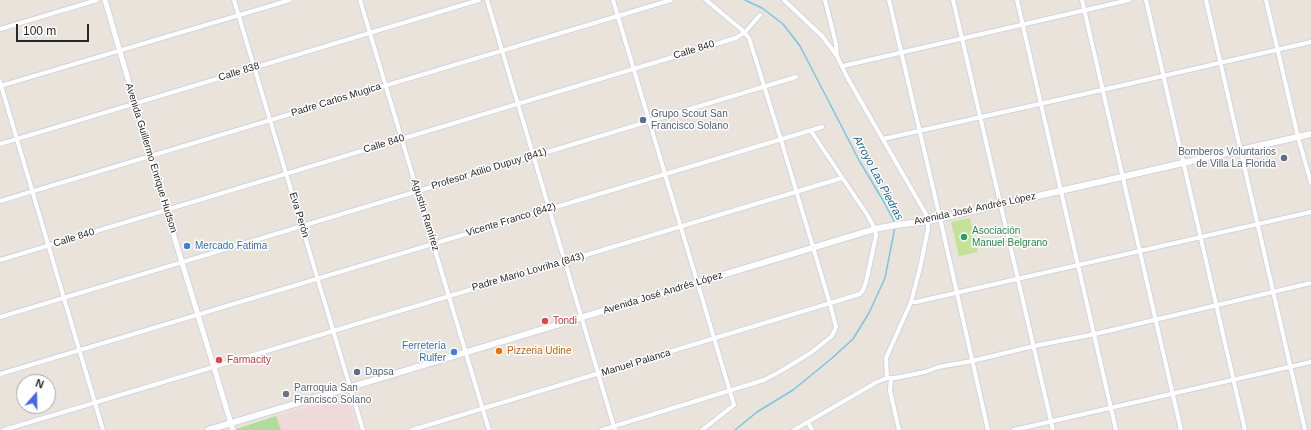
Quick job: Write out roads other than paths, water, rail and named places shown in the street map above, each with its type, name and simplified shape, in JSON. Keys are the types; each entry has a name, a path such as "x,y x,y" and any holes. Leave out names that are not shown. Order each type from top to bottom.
{"main road":[{"name":"Avenida José Andrés López","path":"208,430 875,229 940,218 1311,134"}],"street":[{"path":"0,29 97,0"},
{"name":"Avenida Guillermo Enrique Hudson","path":"105,0 166,210 199,314 233,430"},
{"name":"Eva Perón","path":"234,0 364,430"},
{"path":"103,430 0,85 119,52 290,0"},
{"name":"Agustín Ramírez","path":"360,0 489,430"},
{"name":"Calle 838","path":"0,144 479,0"},
{"path":"487,0 615,428"},
{"path":"613,0 734,405 702,430"},
{"name":"Padre Carlos Mugica","path":"0,201 671,0"},
{"path":"602,430 615,428 764,380 812,352 832,336 836,328 797,192 749,38 745,32 706,0"},
{"path":"784,0 822,36 837,56 847,77 924,210 925,221 928,229 922,261 911,302 887,354 885,362 899,430"},
{"path":"825,0 836,44 837,56"},
{"path":"889,0 988,430"},
{"path":"953,0 1053,430"},
{"path":"1017,0 1116,430"},
{"path":"1082,0 1181,430"},
{"path":"843,66 1129,0"},
{"path":"1146,0 1182,163 1201,237 1245,430"},
{"path":"1206,0 1306,430"},
{"path":"1266,0 1298,137 1311,183"},
{"name":"Calle 840","path":"0,260 736,38 745,32 760,15"},
{"path":"883,139 1311,42"},
{"name":"Profesor Atilio Dupuy (841)","path":"0,317 796,77"},
{"name":"Vicente Franco (842)","path":"0,374 822,127"},
{"path":"811,131 868,216 875,229"},
{"name":"Padre Mario Lovriha (843)","path":"4,430 842,178"},
{"path":"911,302 1139,252 1311,212"},
{"name":"Manuel Palanca","path":"412,430 860,294 866,282 876,236 875,229"},
{"path":"794,430 877,382 925,372 938,367 1094,334 1311,283"},
{"path":"1014,430 1311,362"},
{"path":"808,422 812,430"}],"waterway":[{"name":"Arroyo Las Piedras","path":"745,0 762,8 783,24 800,46 860,162 895,223"},
{"name":"Arroyo Las Piedras","path":"735,430 757,412 793,390 853,339 869,313 885,278 895,227"}],"place":[{"name":"Grupo Scout San Francisco Solano","path":"643,120"},
{"name":"Bomberos Voluntarios de Villa La Florida","path":"1284,158"},
{"name":"Asociación Manuel Belgrano","path":"964,237"},
{"name":"Mercado Fatima","path":"187,246"},
{"name":"Tondi","path":"545,321"},
{"name":"Pizzeria Udine","path":"499,351"},
{"name":"Ferretería Rulfer","path":"454,352"},
{"name":"Farmacity","path":"219,360"},
{"name":"Dapsa","path":"357,372"},
{"name":"Parroquia San Francisco Solano","path":"286,394"}]}
